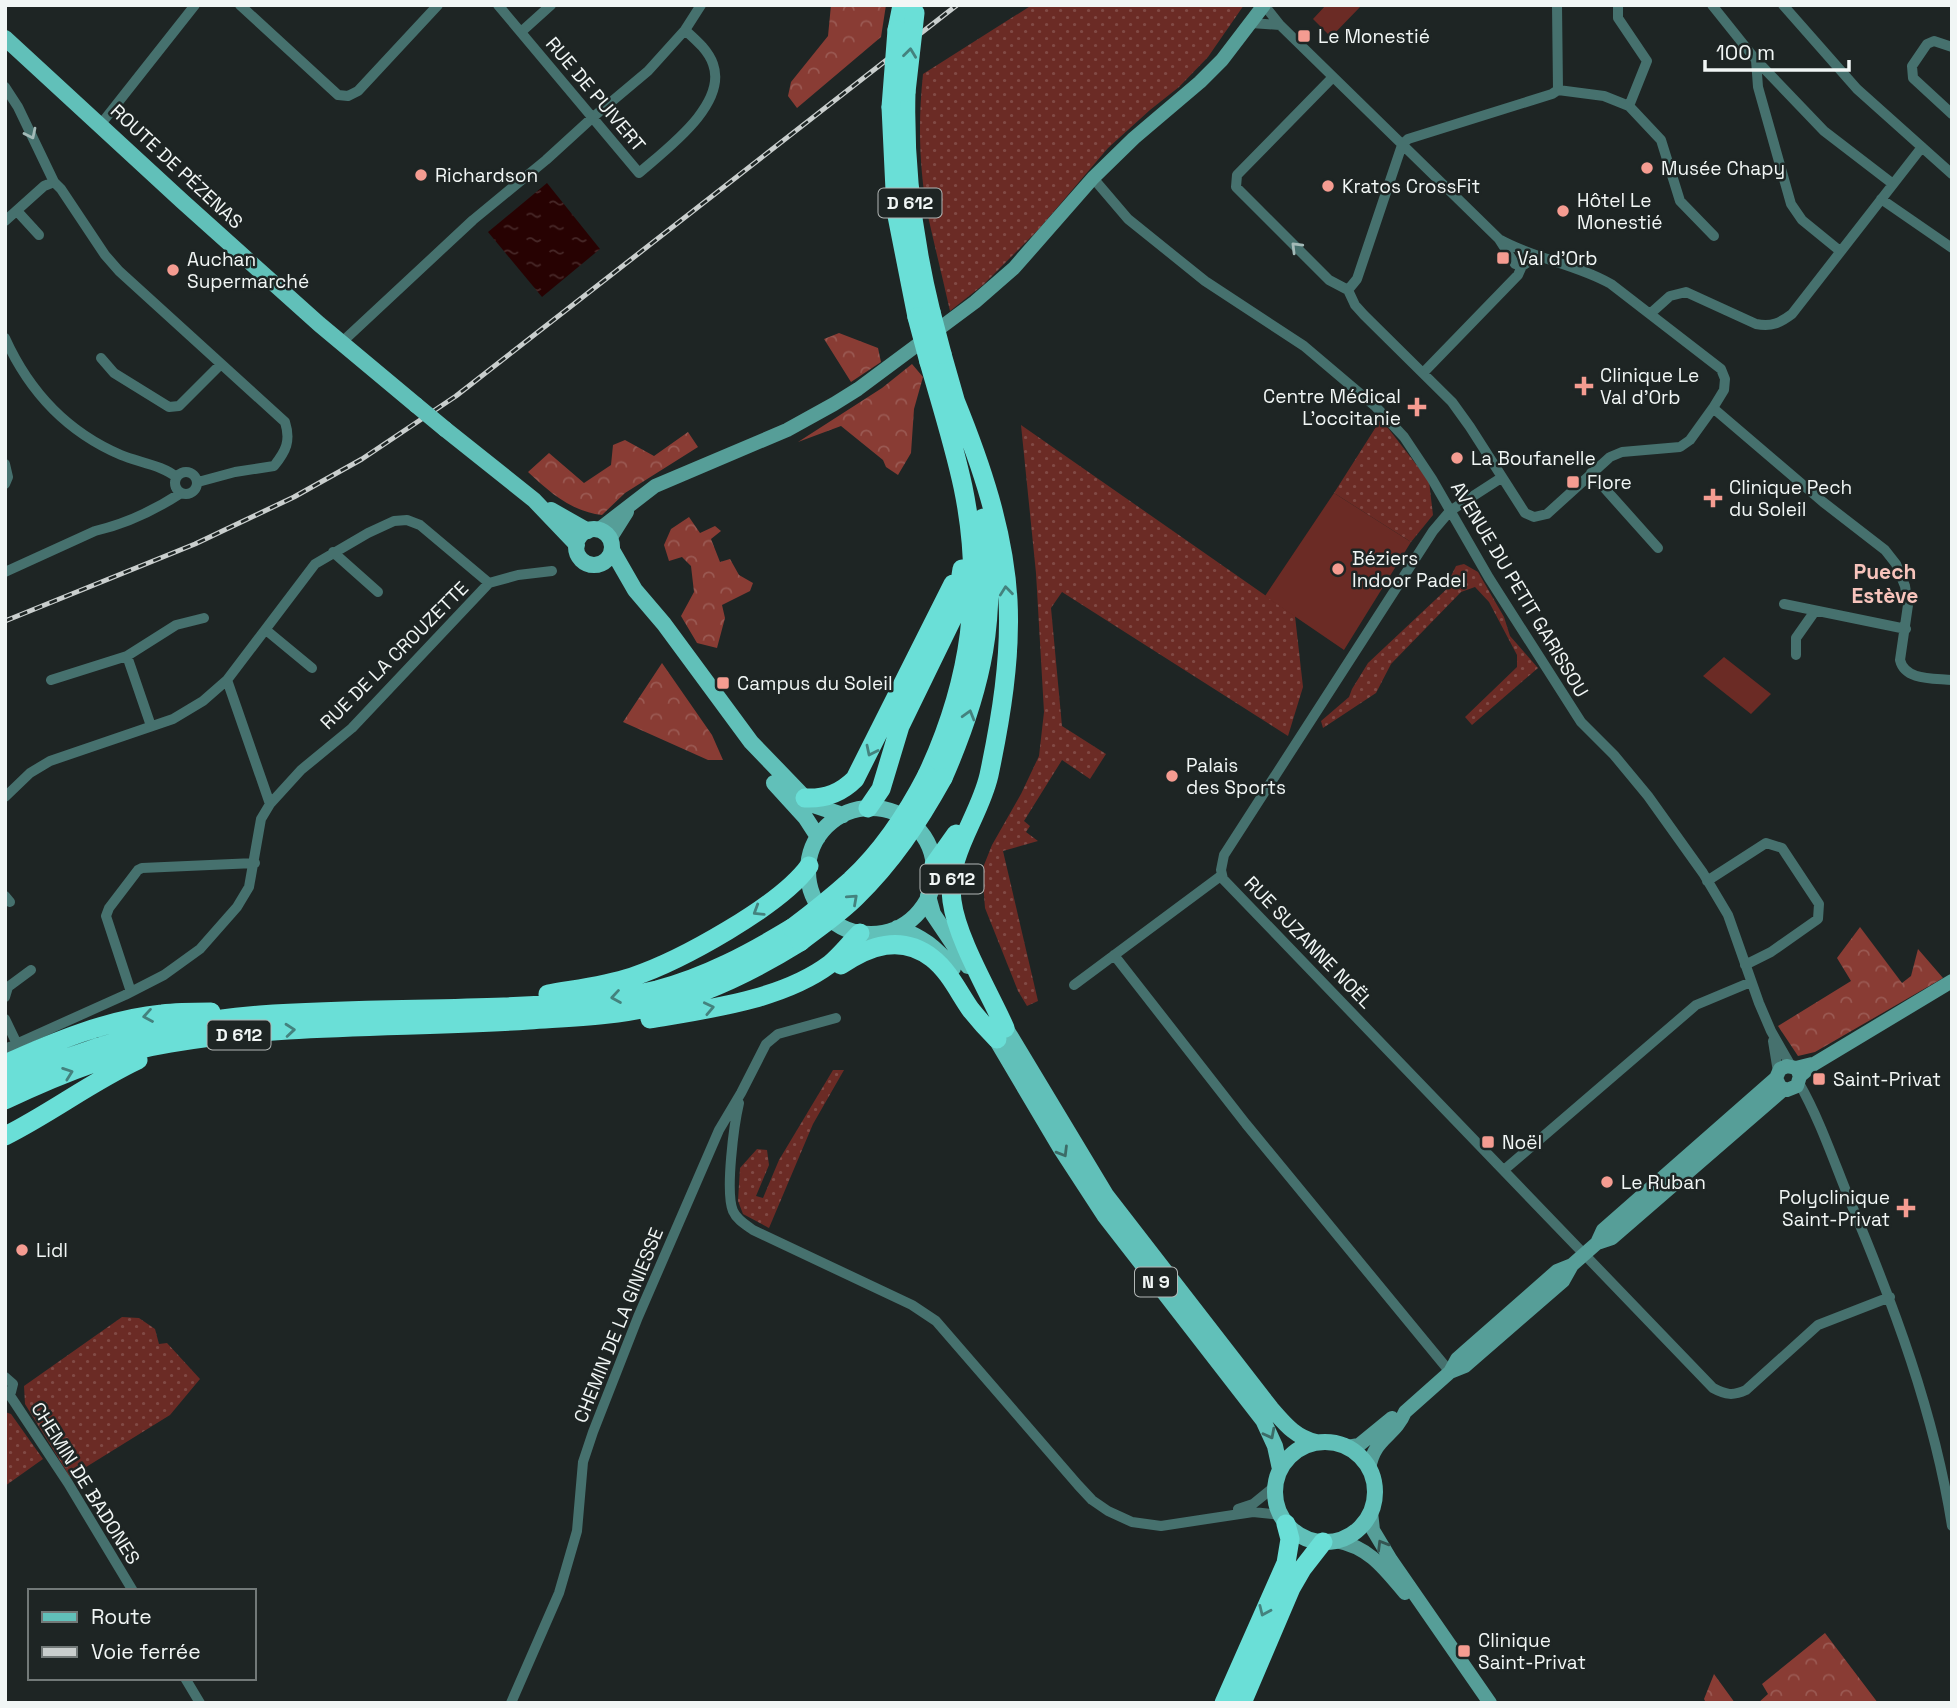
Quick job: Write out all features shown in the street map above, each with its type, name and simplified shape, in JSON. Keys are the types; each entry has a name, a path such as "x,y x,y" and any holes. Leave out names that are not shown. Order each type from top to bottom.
{"highway":[{"name":"D 612","path":"5,1100 36,1085 120,1055 167,1044 441,1017 603,1015 654,1007 740,977 796,935 853,899 885,866 918,823 935,777 968,651 972,618 972,552 963,488 935,358 896,211 891,107 897,30 911,8"},
{"name":"D 612","path":"911,8 905,143 911,218 924,314"},
{"name":"D 612","path":"935,358 975,449 989,495 1008,601 1006,659 998,726 988,778 956,853 951,883 955,919 1001,1034"},
{"name":"D 612","path":"935,777 965,729 982,666 988,610 986,535 977,485 955,400"},
{"name":"D 612","path":"868,808 881,789 900,726 955,613 963,557 963,488"},
{"name":"D 612","path":"805,798 837,794 846,789 862,769 943,607 963,557"},
{"path":"934,865 952,841 970,808 998,726"},
{"name":"D 612","path":"441,1017 472,1001 576,989 633,976 681,954 760,909 789,889 808,866"},
{"name":"D 612","path":"5,1064 119,1022 161,1014 316,1007 441,1017 474,1031 585,1029 684,1013 777,991 809,978 831,963 860,933"},
{"name":"D 612","path":"777,991 787,992 800,988 864,949 878,945 907,947 933,958 971,1010 1001,1034"},
{"name":"D 612","path":"5,1084 58,1060 93,1048 189,1026 258,1015 363,1011"},
{"path":"5,1136 42,1117 116,1070 138,1060 212,1038"},
{"path":"1224,1703 1286,1563 1290,1539 1284,1520"},
{"path":"1242,1703 1291,1588 1302,1569 1329,1541"}],"main road":[{"name":"ROUTE DE PÉZENAS","path":"9,42 341,343 534,500 577,545"},
{"name":"ROUTE DE PÉZENAS","path":"534,500 602,537"},
{"path":"580,536 602,537 609,558 599,564 583,561 577,552 580,536"},
{"path":"602,537 635,590 664,624 751,741 805,798 816,806 843,815"},
{"path":"599,564 635,590"},
{"path":"708,686 725,720 746,750 805,817 818,837"},
{"path":"868,808 890,811 910,822 926,840 934,865 928,896 914,917 897,928 877,933 860,933 839,924 821,908 811,890 808,866 818,837 829,824 843,815 868,808"},
{"name":"N 9","path":"928,896 933,914 1001,1034 1061,1149 1104,1215 1263,1420 1275,1446 1280,1469"},
{"name":"N 9","path":"897,928 924,939 942,954 1001,1034 1123,1219 1271,1408 1298,1436 1316,1442"},
{"path":"1316,1442 1332,1442 1347,1447 1360,1456 1369,1469 1375,1488 1370,1512 1354,1532 1329,1541 1303,1537 1284,1520 1276,1503 1275,1486 1280,1469 1294,1452 1316,1442"}],"street":[{"path":"101,124 195,5"},
{"path":"240,5 338,95 348,96 358,91 438,5"},
{"name":"RUE DE PUIVERT","path":"498,5 639,173 686,132 703,111 713,90 713,64 706,51 685,30"},
{"path":"521,32 551,5"},
{"path":"341,343 473,220 547,160 648,71 685,30 701,5"},
{"path":"602,537 632,505 664,481 787,430 858,389 941,329 1014,268 1093,178 1222,60 1264,5 1279,25 1333,77 1499,239 1520,258 1540,258 1602,279 1651,313 1721,369 1725,379 1724,390 1690,440 1680,447 1622,452 1609,457 1547,514 1534,517 1525,513 1452,402 1355,306 1348,290 1329,280 1236,187 1237,175 1333,77"},
{"path":"1557,5 1558,90"},
{"path":"1618,5 1618,18 1647,61 1629,106"},
{"path":"1712,5 1756,60 1824,131 1893,184"},
{"path":"1783,5 1857,89 1952,174"},
{"path":"1251,23 1279,25"},
{"path":"1952,47 1934,41 1927,44 1912,66 1913,78 1952,114"},
{"path":"1756,60 1758,87 1791,204 1801,220 1840,251"},
{"path":"5,87 18,107 54,182 119,271 285,422 289,435 286,451 274,466 235,472 198,482"},
{"path":"1348,290 1357,279 1402,145 1408,139 1558,90 1604,96 1629,106 1661,139 1679,201 1714,236"},
{"path":"1651,313 1671,296 1686,292 1756,324 1768,326 1780,323 1792,314 1922,147"},
{"name":"AVENUE DU PETIT GARISSOU","path":"1093,178 1128,219 1205,281 1304,346 1376,407 1404,436 1489,578 1581,722 1614,755 1648,796 1728,915 1789,1078"},
{"path":"5,221 44,186 54,182"},
{"path":"1881,199 1952,248"},
{"path":"17,211 39,235"},
{"path":"1423,373 1510,283 1520,258"},
{"path":"5,338 31,384 65,421 111,451 144,465 168,470 177,477"},
{"path":"101,358 114,373 169,407 179,406 186,401 220,365"},
{"path":"1713,408 1823,502 1885,550 1896,564 1905,586 1908,605 1900,660 1902,668 1909,675 1952,680"},
{"path":"5,464 8,477 5,484"},
{"path":"187,471 194,474 198,482 194,492 185,495 175,483 181,472 187,471"},
{"path":"1591,473 1658,548"},
{"name":"RUE SUZANNE NOËL","path":"1501,478 1450,511 1417,553 1224,855 1222,875 1713,1388 1726,1395 1746,1390 1818,1325 1890,1297"},
{"path":"5,572 95,531 110,528 161,506 181,493"},
{"name":"RUE DE LA CROUZETTE","path":"5,797 30,773 50,761 173,719 193,707 227,680 315,564 333,552 394,522 407,520 420,525 489,583"},
{"path":"333,552 378,592"},
{"name":"RUE DE LA CROUZETTE","path":"5,1049 164,975 207,942 237,907 249,887 261,819 270,804 300,770 352,728 489,583 518,575 552,571"},
{"path":"1784,604 1906,629"},
{"path":"1796,655 1796,638 1815,611"},
{"path":"51,680 127,656 176,625 204,618"},
{"path":"265,630 312,668"},
{"path":"127,656 151,726"},
{"path":"227,680 270,804"},
{"path":"1707,881 1766,843 1774,844 1782,848 1819,904 1818,919 1771,952 1745,965"},
{"path":"131,992 106,916 109,908 138,870 255,863"},
{"path":"1074,985 1222,875"},
{"path":"1114,955 1245,1124 1450,1372"},
{"path":"5,997 8,987 31,970"},
{"path":"1369,1469 1374,1450 1402,1419 1405,1412 1450,1372 1457,1359 1466,1351 1557,1271 1572,1265 1597,1243 1603,1230 1789,1078 1952,981"},
{"path":"1504,1170 1696,1005 1751,982"},
{"name":"CHEMIN DE LA GINIESSE","path":"511,1703 559,1592 577,1531 583,1462 593,1432 638,1317 719,1130 765,1044 778,1034 836,1018"},
{"path":"5,1019 17,1044"},
{"path":"1789,1078 1810,1105 1890,1297 1932,1431 1952,1526"},
{"path":"741,1093 734,1127 731,1196 733,1211 741,1222 912,1305 936,1321 1092,1500 1132,1522 1161,1526 1253,1512 1284,1520"},
{"path":"5,1377 13,1384 7,1395"},
{"name":"CHEMIN DE BADONES","path":"7,1395 68,1483 132,1589"},
{"path":"1347,1447 1359,1445 1397,1413 1405,1412"},
{"path":"1219,1516 1253,1504 1275,1486"},
{"path":"1370,1512 1373,1530 1391,1560 1490,1703"},
{"path":"1329,1541 1352,1544 1372,1556 1404,1592 1482,1703"},
{"path":"186,1680 200,1703"}],"shaded area":[{"path":"1032,5 1244,5 1208,57 1179,87 1108,148 1038,230 983,285 950,311 928,216 923,181 920,109 923,74"},
{"path":"1326,5 1362,5 1331,37 1313,19"},
{"path":"1381,419 1429,481 1433,515 1411,542 1334,493"},
{"path":"1021,425 1295,616 1303,687 1288,736 1062,592 1051,608 1062,726 1106,754 1090,779 1062,760 1024,821 1030,826 1026,832 1038,841 1003,851 1038,1001 1027,1006 1018,991 985,908 982,870 992,845 1039,756 1044,712 1036,573"},
{"name":"Béziers Indoor Padel","path":"1334,493 1411,542 1344,650 1265,596"},
{"path":"1464,564 1478,572 1504,617 1510,636 1538,668 1472,725 1465,717 1517,667 1517,655 1489,602 1475,587 1461,592 1391,664 1376,693 1323,728 1321,721 1349,697 1368,663 1451,585 1459,582 1451,576 1456,566"},
{"path":"1724,657 1771,694 1751,714 1703,676"},
{"path":"833,1070 844,1070 813,1124 769,1228 743,1214 738,1201 740,1168 757,1149 767,1150 769,1165 756,1196 763,1198 779,1160"},
{"path":"122,1317 139,1318 155,1329 159,1344 167,1343 200,1379 170,1415 70,1477 25,1404 24,1386"},
{"path":"5,1412 11,1414 43,1459 5,1486"}],"green space":[{"path":"831,5 886,5 881,37 797,108 788,96 791,82 828,36"},
{"path":"839,333 878,348 881,362 851,382 824,339"},
{"path":"912,364 923,377 914,409 911,453 898,475 841,426 798,442 882,388"},
{"path":"688,432 698,447 625,493 602,515 571,505 553,494 528,472 549,453 584,483 611,465 613,445 625,440 654,456"},
{"path":"689,517 700,533 715,526 721,531 711,539 720,562 730,559 739,575 753,583 750,591 722,605 725,618 717,648 697,643 681,616 694,592 691,566 682,557 669,561 664,545 671,529"},
{"path":"662,663 712,735 723,760 708,760 623,722"},
{"path":"1860,927 1902,983 1911,976 1918,949 1943,978 1815,1052 1798,1056 1778,1026 1851,981 1837,958"},
{"path":"1825,1633 1878,1703 1758,1703 1768,1694 1762,1684"},
{"path":"1714,1674 1735,1703 1706,1703 1704,1699"}],"water":[{"path":"547,183 600,249 542,297 488,232"}],"railway":[{"path":"5,621 195,544 294,497 362,459 456,396 957,5"}],"place":[{"name":"Le Monestié","path":"1304,36"},
{"name":"Musée Chapy","path":"1647,168"},
{"name":"Richardson","path":"421,175"},
{"name":"Kratos CrossFit","path":"1328,186"},
{"name":"Hôtel Le Monestié","path":"1563,211"},
{"name":"Val d'Orb","path":"1503,258"},
{"name":"Auchan Supermarché","path":"173,270"},
{"name":"Clinique Le Val d'Orb","path":"1584,386"},
{"name":"Centre Médical L'occitanie","path":"1417,407"},
{"name":"La Boufanelle","path":"1457,458"},
{"name":"Flore","path":"1573,482"},
{"name":"Clinique Pech du Soleil","path":"1713,498"},
{"name":"Béziers Indoor Padel","path":"1338,569"},
{"name":"Campus du Soleil","path":"723,683"},
{"name":"Palais des Sports","path":"1172,776"},
{"name":"Saint-Privat","path":"1819,1079"},
{"name":"Noël","path":"1488,1142"},
{"name":"Le Ruban","path":"1607,1182"},
{"name":"Polyclinique Saint-Privat","path":"1906,1208"},
{"name":"Lidl","path":"22,1250"},
{"name":"Clinique Saint-Privat","path":"1464,1651"}],"district":[{"name":"Puech Estève","path":"1885,584"}]}
